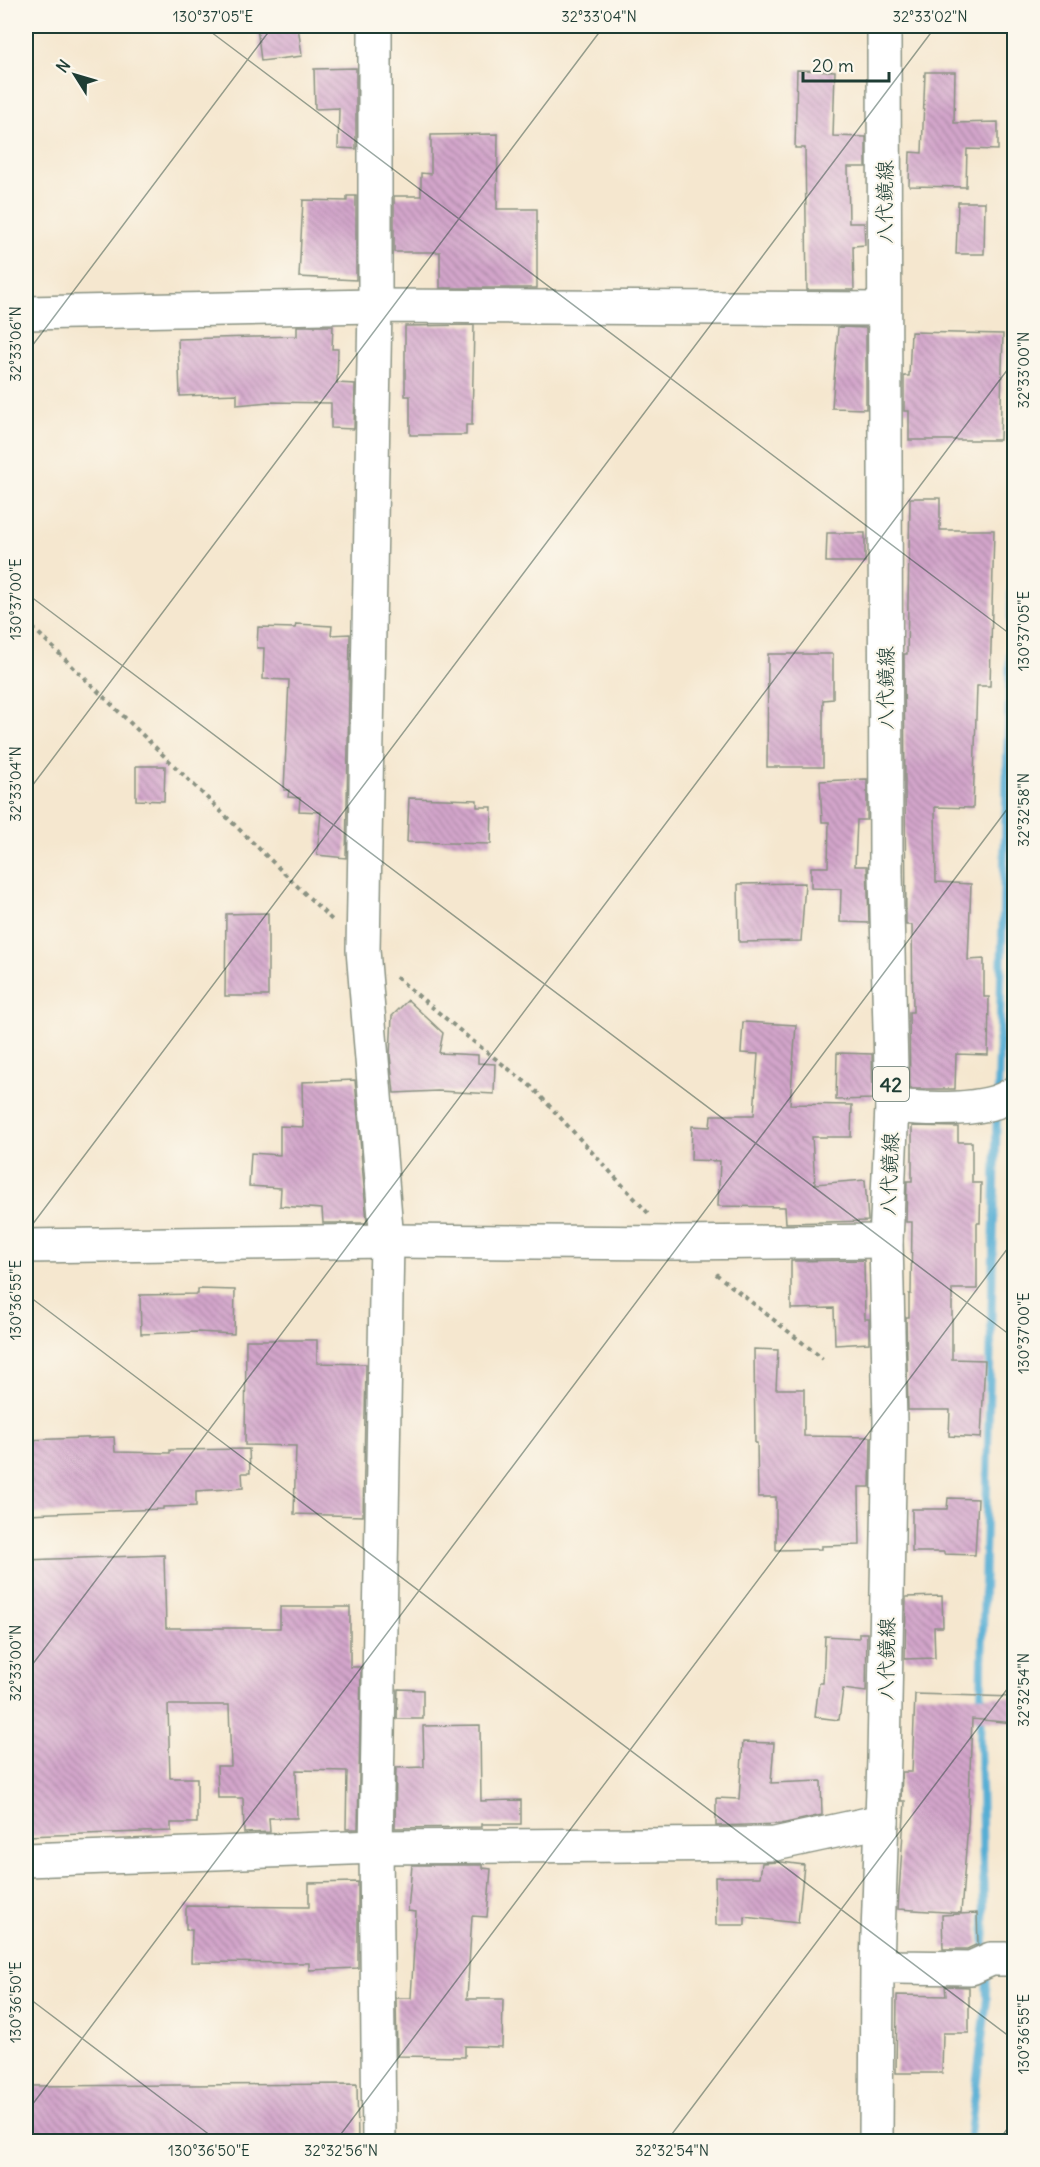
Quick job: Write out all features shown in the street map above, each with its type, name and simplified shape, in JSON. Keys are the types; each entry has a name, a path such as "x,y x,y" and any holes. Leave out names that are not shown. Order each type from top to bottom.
{"street":[{"path":"375,26 375,306 363,950 387,1241 376,1847 379,2142"},
{"name":"八代鏡線","path":"876,2142 877,1964 890,1423 886,1241 892,1106 886,862 884,26"},
{"path":"26,314 375,306 884,309"},
{"path":"892,1106 1002,1099"},
{"path":"26,1246 387,1241 676,1243 886,1241"},
{"path":"26,1860 376,1847 775,1844 882,1821"},
{"path":"877,1964 896,1967 992,1962"}],"path":[{"path":"26,621 363,950 533,1088 676,1243"},
{"path":"713,1272 824,1359"}],"building":[{"path":"257,26 298,26 302,56 261,61"},
{"path":"356,68 356,149 338,148 339,108 315,109 314,69"},
{"path":"797,70 835,71 833,136 866,137 866,167 848,167 849,223 864,223 865,245 853,246 854,290 807,290 805,148 795,148"},
{"path":"925,72 955,72 954,123 998,122 998,150 967,149 966,187 909,186 910,152 922,153"},
{"path":"498,134 497,209 537,209 537,288 440,288 440,252 394,252 394,196 421,196 421,173 431,174 431,135"},
{"path":"347,196 356,196 356,280 299,277 303,200 347,201"},
{"path":"958,202 985,202 984,254 956,254"},
{"path":"474,325 472,425 466,425 466,435 410,435 410,396 405,396 405,326"},
{"path":"297,326 333,326 332,349 338,349 337,383 355,384 354,429 331,428 331,403 269,402 237,405 237,394 180,396 178,339 297,336"},
{"path":"838,327 866,328 866,409 832,408"},
{"path":"911,332 1003,334 1000,440 909,440 909,411 904,411 904,376 909,376"},
{"path":"910,498 940,498 940,530 994,530 990,686 977,686 973,808 935,807 936,882 971,884 968,960 984,959 984,997 989,997 988,1055 956,1054 955,1089 910,1089 909,1012 913,1012 912,925 906,925 904,654 907,654"},
{"path":"827,533 865,533 865,562 826,562"},
{"path":"296,624 332,626 331,635 350,634 346,858 317,855 321,812 299,811 300,798 288,797 289,790 284,790 289,680 263,679 264,648 257,648 258,627 295,628"},
{"path":"768,654 833,654 833,699 823,700 823,767 767,767"},
{"path":"136,766 165,766 164,801 136,800"},
{"path":"867,779 867,820 857,820 855,866 867,866 869,923 840,922 841,889 811,888 811,867 828,867 829,822 822,822 820,781"},
{"path":"409,798 477,800 477,807 492,807 491,844 407,842"},
{"path":"805,883 801,941 739,942 738,884"},
{"path":"268,913 268,996 225,996 226,914"},
{"path":"408,1000 443,1033 439,1053 478,1055 478,1063 495,1064 494,1094 438,1091 394,1093 390,1055 392,1016"},
{"path":"743,1022 796,1025 790,1104 852,1105 851,1137 812,1137 815,1184 865,1180 868,1221 786,1223 785,1207 718,1206 720,1161 691,1160 692,1126 710,1127 711,1115 754,1115 758,1054 741,1053"},
{"path":"837,1053 872,1054 873,1099 836,1100"},
{"path":"355,1080 367,1223 323,1223 322,1209 280,1206 281,1188 249,1186 251,1153 280,1155 280,1126 303,1127 302,1082"},
{"path":"912,1126 958,1127 958,1142 972,1142 972,1183 981,1183 980,1223 977,1223 977,1289 952,1289 952,1359 985,1360 981,1438 949,1436 950,1410 908,1410 906,1317 909,1317 909,1294 911,1294 912,1222 906,1222 907,1181 912,1181"},
{"path":"864,1260 865,1319 869,1319 869,1343 835,1345 834,1308 791,1309 791,1261"},
{"path":"198,1289 235,1290 234,1334 197,1332 141,1334 140,1295 198,1294"},
{"path":"246,1340 317,1340 317,1363 366,1364 363,1516 294,1514 296,1446 245,1445"},
{"path":"754,1349 778,1350 776,1389 804,1389 804,1436 871,1437 870,1487 859,1487 860,1545 776,1550 776,1497 758,1497"},
{"path":"114,1437 115,1452 170,1453 170,1450 249,1449 250,1473 242,1473 243,1488 196,1491 196,1506 26,1514 26,1440"},
{"path":"948,1498 978,1499 975,1555 912,1552 912,1509 947,1509"},
{"path":"164,1555 166,1628 280,1628 280,1607 350,1607 350,1667 361,1667 358,1829 346,1829 347,1771 296,1770 297,1818 269,1818 270,1832 244,1833 243,1798 218,1798 217,1766 231,1766 229,1705 168,1705 170,1778 197,1778 197,1823 171,1823 171,1831 26,1836 26,1560"},
{"path":"942,1596 943,1627 934,1627 935,1658 905,1659 906,1597"},
{"path":"859,1633 867,1633 866,1692 843,1689 839,1720 815,1717 819,1683 823,1683 825,1636 859,1638"},
{"path":"398,1689 423,1690 423,1719 397,1719"},
{"path":"915,1694 1014,1697 1014,1723 972,1719 968,1824 961,1913 898,1909 905,1801 901,1801 902,1772 912,1772"},
{"path":"480,1725 481,1801 521,1800 521,1824 395,1828 396,1768 424,1767 423,1726"},
{"path":"743,1742 774,1743 771,1783 821,1781 822,1815 781,1824 716,1826 716,1798 739,1799"},
{"path":"781,1862 804,1865 798,1923 745,1917 745,1925 716,1925 715,1877 760,1877 762,1863"},
{"path":"412,1865 483,1865 483,1868 491,1869 487,1917 472,1916 467,1999 503,1999 502,2047 465,2046 465,2057 397,2056 396,1998 411,1998 416,1912 408,1911"},
{"path":"358,1882 358,1968 309,1970 309,1963 191,1962 192,1930 186,1930 186,1906 309,1907 309,1883"},
{"path":"977,1913 978,1944 967,1949 943,1949 942,1915"},
{"path":"945,1986 969,1987 969,2033 943,2033 942,2073 896,2073 897,1995 946,1996"},
{"path":"357,2084 358,2142 26,2142 26,2086"}],"waterway":[{"path":"998,1093 1014,505"},
{"path":"985,1953 980,1741 997,1108"},
{"path":"969,2142 987,1999 986,1969"}]}
